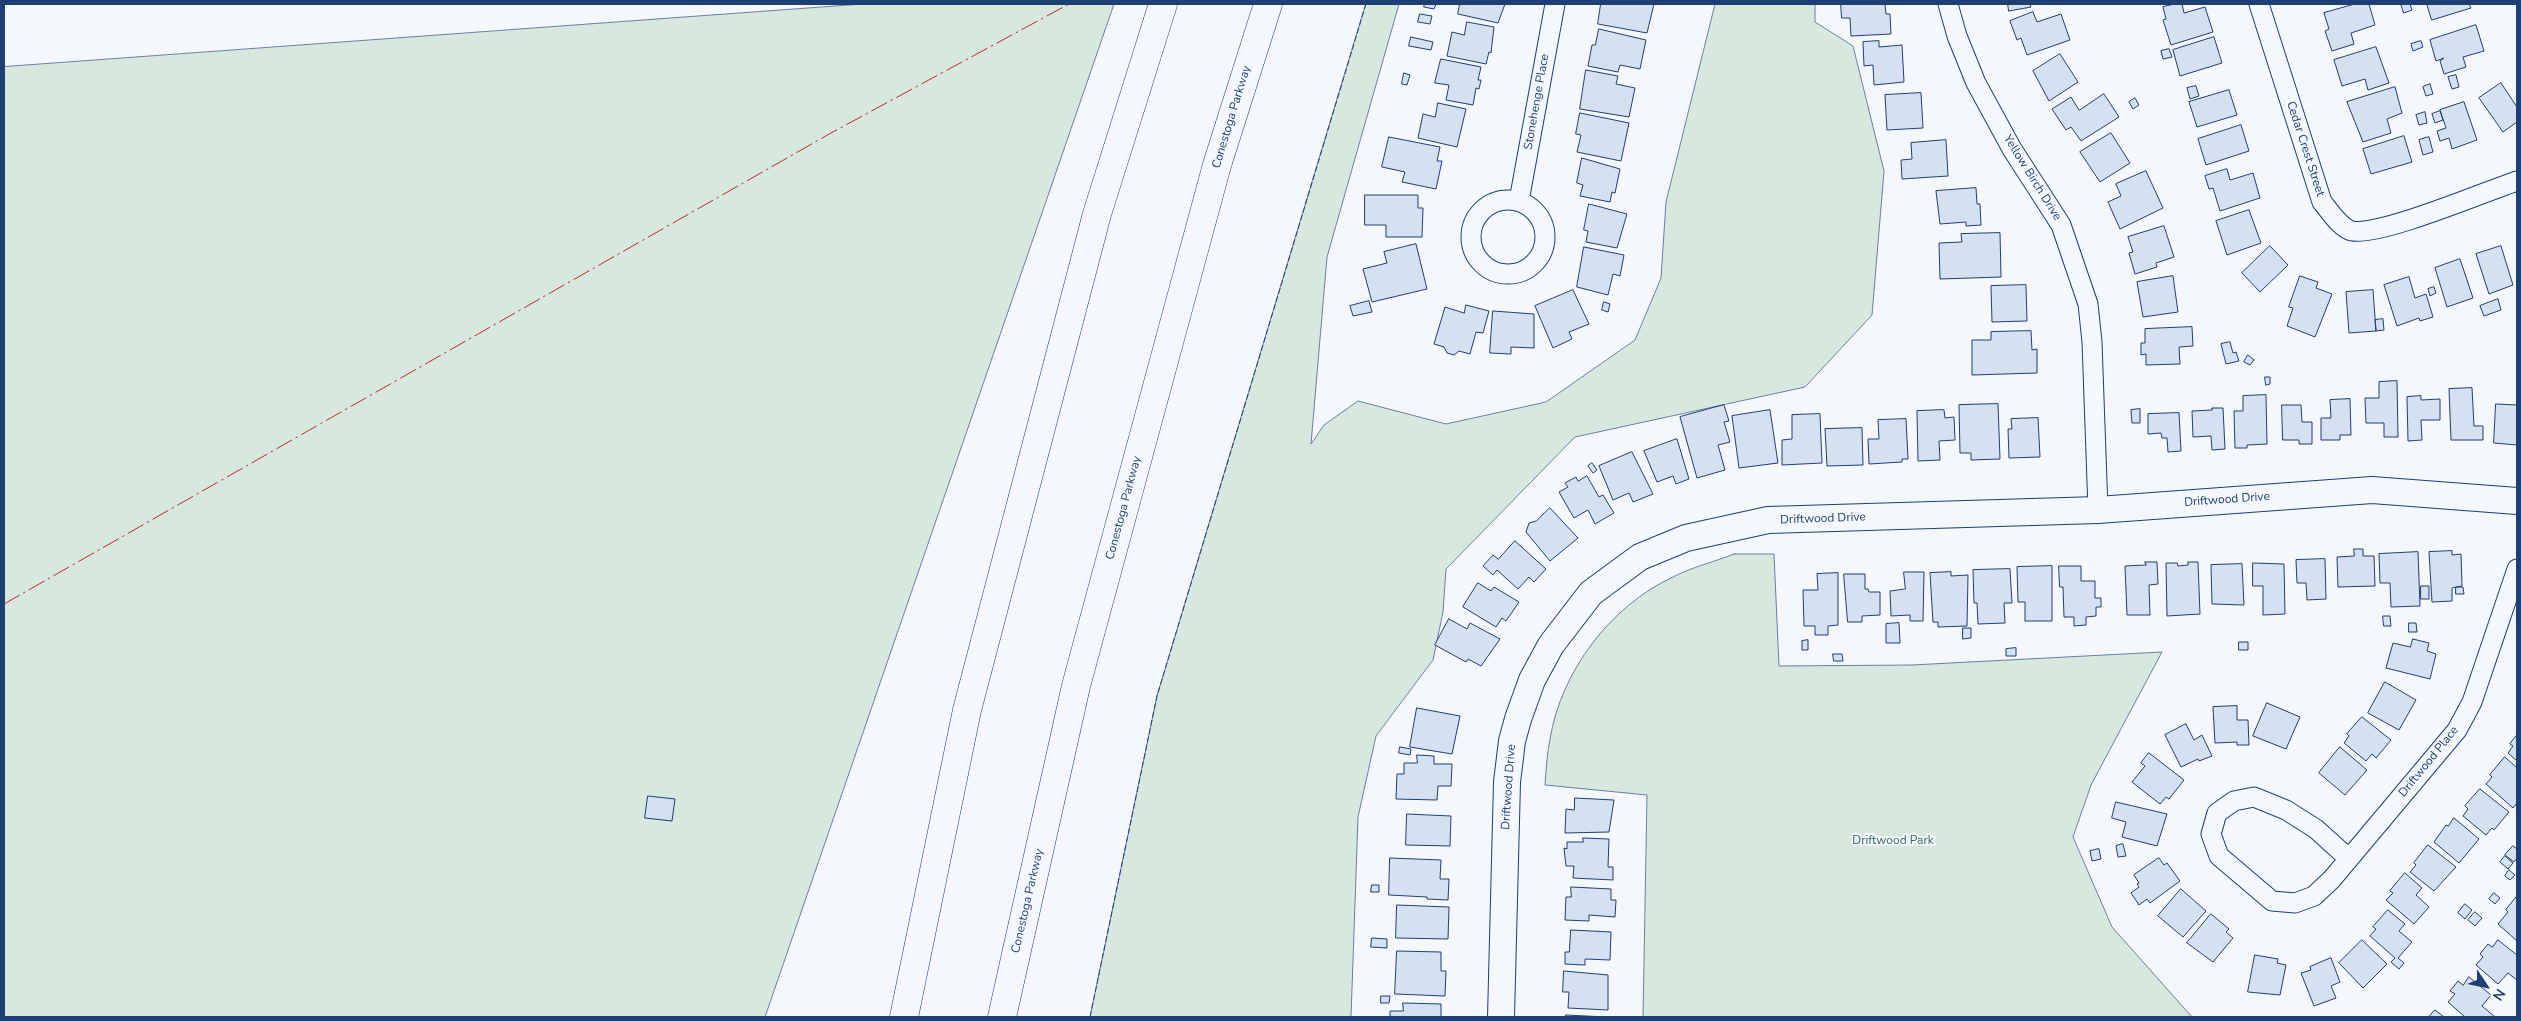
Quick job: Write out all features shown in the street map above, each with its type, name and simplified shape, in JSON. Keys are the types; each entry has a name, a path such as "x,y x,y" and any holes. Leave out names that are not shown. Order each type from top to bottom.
{"highway":[{"path":"904,1017 967,710 1097,214 1164,4"},
{"name":"Conestoga Parkway","path":"1002,1017 1076,686 1217,165 1268,4"}],"street":[{"name":"Stonehenge Place","path":"1519,201 1555,4"},
{"name":"Yellow Birch Drive","path":"1948,4 1957,36 1976,83 2012,149 2061,226 2088,304 2092,342 2098,510"},
{"name":"Cedar Crest Street","path":"2258,4 2322,202 2334,218 2350,230 2375,230 2517,181"},
{"path":"1506,199 1519,201 1532,208 1541,218 1546,238 1544,251 1534,264 1523,272 1511,275 1498,274 1480,262 1474,253 1470,240 1471,229 1476,217 1485,207 1506,199"},
{"name":"Driftwood Drive","path":"1501,1017 1507,782 1512,741 1518,719 1536,671 1551,645 1591,593 1640,557 1686,538 1768,520 2098,510 2372,490 2517,501"},
{"name":"Driftwood Place","path":"2348,858 2316,829 2286,810 2254,797 2234,801 2217,814 2211,834 2219,856 2272,901 2294,903 2314,896 2332,879 2457,730 2472,702 2517,569"}],"green space":[{"path":"863,4 1114,4 765,1017 4,1017 4,67"},
{"path":"1366,4 1399,4 1327,257 1311,444 1324,425 1358,401 1446,424 1546,402 1635,340 1661,278 1666,202 1715,4 1815,4 1815,22 1853,46 1884,171 1872,315 1805,387 1575,437 1446,569 1443,612 1433,660 1376,736 1358,817 1351,1017 1090,1017 1157,696"},
{"name":"Driftwood Park","path":"1734,554 1774,554 1779,666 1912,665 2162,652 2091,785 2073,837 2112,927 2192,1017 1643,1017 1647,795 1545,785 1550,739 1556,714 1577,666 1609,623 1650,590 1680,573"}],"building":[{"path":"1425,4 1436,4 1434,9 1424,7"},
{"path":"1460,4 1505,4 1498,23 1458,14"},
{"path":"1601,4 1654,4 1647,33 1598,24"},
{"path":"1841,4 1885,4 1886,14 1890,14 1891,34 1851,36 1850,18 1842,18"},
{"path":"2008,4 2030,4 2031,7 2009,11"},
{"path":"2182,4 2184,13 2205,7 2213,32 2171,45 2163,20 2166,19 2163,7"},
{"path":"2355,4 2369,4 2375,25 2351,33 2354,44 2332,51 2325,31 2329,29 2324,13"},
{"path":"2401,4 2410,4 2412,10 2404,13"},
{"path":"2427,4 2469,4 2471,8 2432,20"},
{"path":"2033,12 2037,22 2061,14 2070,40 2027,55 2021,38 2017,40 2010,21"},
{"path":"1420,14 1432,16 1430,24 1418,22"},
{"path":"1467,22 1494,27 1491,53 1489,52 1486,64 1447,56 1452,32 1464,35"},
{"path":"2476,25 2484,51 2463,57 2466,67 2444,74 2440,61 2444,58 2436,61 2430,40"},
{"path":"1599,29 1646,40 1640,69 1620,65 1618,72 1588,66 1592,45 1595,45"},
{"path":"1411,37 1433,42 1431,50 1409,46"},
{"path":"2214,37 2222,63 2180,76 2173,50"},
{"path":"1879,41 1879,47 1902,45 1904,82 1874,85 1873,65 1864,66 1863,42"},
{"path":"2421,41 2423,47 2413,51 2411,44"},
{"path":"2376,47 2389,83 2368,90 2365,79 2342,86 2334,60"},
{"path":"2169,49 2172,57 2163,59 2161,51"},
{"path":"2060,54 2078,82 2049,101 2033,71"},
{"path":"1441,59 1481,67 1478,80 1481,80 1479,89 1476,88 1473,105 1446,100 1449,85 1435,83"},
{"path":"1586,70 1618,76 1616,84 1635,88 1629,117 1580,109"},
{"path":"1404,73 1410,75 1407,85 1402,84"},
{"path":"2456,75 2459,87 2452,89 2448,77"},
{"path":"2501,83 2517,107 2517,122 2503,132 2479,98"},
{"path":"2430,84 2433,94 2426,96 2423,87"},
{"path":"2196,86 2199,96 2190,99 2187,88"},
{"path":"2395,87 2402,113 2387,119 2391,133 2363,142 2347,102"},
{"path":"2229,90 2237,115 2197,127 2189,102"},
{"path":"1921,93 1923,128 1887,130 1885,95"},
{"path":"2104,94 2119,117 2081,141 2071,127 2066,130 2052,109 2071,97 2079,110"},
{"path":"2135,98 2139,105 2133,109 2129,102"},
{"path":"2464,102 2477,140 2452,149 2449,138 2440,141 2437,131 2446,128 2440,110"},
{"path":"1438,103 1466,109 1457,147 1418,138 1423,114 1435,117"},
{"path":"2440,111 2443,120 2435,123 2432,114"},
{"path":"2425,112 2427,123 2419,125 2416,115"},
{"path":"1580,113 1629,123 1621,161 1577,152 1581,135 1576,134"},
{"path":"2241,125 2249,151 2206,165 2198,139"},
{"path":"2111,133 2130,163 2100,182 2080,152"},
{"path":"2404,136 2412,162 2371,174 2363,149"},
{"path":"1389,137 1440,147 1437,161 1442,161 1436,189 1402,182 1405,172 1382,167"},
{"path":"2429,137 2433,152 2423,155 2419,140"},
{"path":"1946,140 1948,176 1902,179 1901,160 1912,159 1911,143"},
{"path":"1582,158 1620,169 1615,193 1612,192 1610,202 1580,196 1583,185 1577,183"},
{"path":"2227,169 2230,180 2253,173 2260,198 2220,211 2213,188 2209,189 2205,176"},
{"path":"2146,171 2163,208 2120,229 2108,202 2121,196 2116,184"},
{"path":"1976,188 1977,204 1980,204 1981,225 1966,226 1966,222 1940,224 1936,191"},
{"path":"1365,195 1418,195 1418,208 1423,208 1422,237 1386,237 1386,225 1365,225"},
{"path":"1589,204 1627,214 1617,248 1586,242 1588,231 1584,230"},
{"path":"2249,210 2261,243 2227,255 2216,221"},
{"path":"2164,226 2174,257 2156,263 2157,267 2135,274 2129,253 2133,252 2128,237"},
{"path":"2000,233 2001,277 1940,279 1939,243 1962,242 1961,234"},
{"path":"1416,244 1427,289 1372,302 1363,269 1387,263 1384,252"},
{"path":"2270,246 2288,265 2260,292 2242,273"},
{"path":"2501,246 2513,285 2489,294 2476,254"},
{"path":"1584,247 1624,255 1620,276 1613,274 1608,295 1577,287"},
{"path":"2460,259 2473,298 2447,307 2435,268"},
{"path":"2173,276 2178,312 2143,317 2137,282"},
{"path":"2300,276 2318,282 2316,288 2332,294 2315,337 2287,326 2293,308 2289,307"},
{"path":"2409,277 2415,298 2426,294 2433,317 2420,321 2419,318 2397,326 2384,285"},
{"path":"2026,285 2027,321 1992,322 1991,286"},
{"path":"2434,287 2436,293 2430,296 2428,289"},
{"path":"1573,290 1589,324 1569,332 1572,339 1553,348 1535,306"},
{"path":"2373,290 2376,331 2349,333 2346,292"},
{"path":"2498,299 2501,310 2484,316 2480,306"},
{"path":"1369,301 1372,312 1353,316 1350,306"},
{"path":"1604,302 1610,304 1608,312 1602,310"},
{"path":"1466,305 1489,311 1483,333 1476,332 1470,354 1459,351 1454,355 1447,353 1444,347 1434,344 1445,307 1464,313"},
{"path":"1493,311 1534,314 1534,348 1511,347 1511,354 1490,353"},
{"path":"2383,319 2384,330 2376,331 2375,320"},
{"path":"2192,327 2193,346 2179,347 2180,364 2146,365 2146,354 2141,355 2141,343 2145,343 2145,329"},
{"path":"2031,331 2032,350 2037,349 2037,373 1972,375 1972,340 1991,340 1991,332"},
{"path":"2230,342 2233,353 2236,352 2239,361 2226,364 2221,344"},
{"path":"2248,355 2254,360 2250,365 2244,362"},
{"path":"2265,377 2270,377 2270,384 2266,385"},
{"path":"2397,381 2398,437 2384,437 2384,423 2366,423 2365,398 2379,398 2379,382"},
{"path":"2472,388 2474,426 2483,426 2483,440 2451,440 2449,389"},
{"path":"2266,395 2267,444 2235,448 2234,411 2243,411 2243,396"},
{"path":"2421,396 2421,400 2440,399 2440,420 2421,420 2422,440 2408,441 2407,397"},
{"path":"2350,399 2351,435 2340,435 2340,440 2321,440 2321,418 2331,418 2330,400"},
{"path":"1998,404 2000,459 1971,460 1971,453 1960,453 1959,405"},
{"path":"2496,404 2517,405 2517,445 2494,443"},
{"path":"1724,405 1729,421 1724,422 1730,442 1718,445 1725,470 1697,478 1680,417"},
{"path":"2282,405 2301,405 2302,422 2312,422 2312,444 2299,444 2299,440 2283,440"},
{"path":"2212,408 2223,408 2225,449 2212,450 2211,436 2193,437 2192,411 2212,410"},
{"path":"2140,409 2140,423 2132,423 2131,410"},
{"path":"1770,410 1778,463 1739,468 1732,416"},
{"path":"1944,410 1945,418 1954,417 1955,440 1939,441 1940,460 1918,461 1917,411"},
{"path":"2179,413 2181,451 2168,452 2167,438 2162,438 2161,433 2148,434 2148,414"},
{"path":"1820,414 1822,463 1782,465 1782,440 1792,439 1792,415"},
{"path":"2038,418 2040,457 2009,458 2008,429 2012,429 2011,419"},
{"path":"1906,419 1908,459 1902,459 1902,462 1869,464 1868,439 1879,439 1878,420"},
{"path":"1862,428 1863,465 1827,466 1825,429"},
{"path":"1677,439 1689,479 1676,484 1673,476 1657,482 1644,451"},
{"path":"1632,452 1653,494 1633,502 1629,493 1613,500 1599,466"},
{"path":"1592,463 1597,470 1593,473 1588,466"},
{"path":"1587,476 1599,497 1603,495 1614,513 1595,524 1588,510 1574,518 1559,492 1568,487 1565,483 1576,477 1578,481"},
{"path":"1550,508 1578,538 1550,561 1526,532 1529,523 1536,521"},
{"path":"1515,541 1546,569 1534,582 1529,577 1518,589 1497,570 1493,575 1483,566 1493,555 1498,559"},
{"path":"2354,549 2363,549 2363,556 2374,556 2375,586 2338,587 2337,557 2354,556"},
{"path":"2452,551 2452,555 2461,554 2462,586 2452,588 2452,601 2432,602 2429,552"},
{"path":"2418,552 2420,606 2391,607 2390,583 2380,583 2379,554"},
{"path":"2325,559 2326,599 2307,600 2306,583 2297,583 2296,560"},
{"path":"2145,562 2157,562 2158,584 2149,585 2150,615 2127,615 2125,566 2146,565"},
{"path":"2188,562 2198,562 2200,614 2167,616 2166,563 2177,563 2178,566 2188,565"},
{"path":"2253,563 2284,564 2285,614 2263,615 2263,586 2253,586"},
{"path":"2242,564 2244,605 2212,604 2211,565"},
{"path":"2052,566 2052,621 2025,621 2025,602 2018,602 2017,567"},
{"path":"2059,566 2081,566 2081,581 2095,581 2095,598 2101,598 2101,607 2096,607 2096,616 2086,617 2086,625 2074,626 2074,617 2064,617 2063,587 2060,587"},
{"path":"2010,569 2012,603 2004,603 2005,623 1978,624 1977,603 1974,603 1973,570"},
{"path":"1904,572 1924,572 1923,621 1910,621 1910,615 1891,616 1890,591 1905,589"},
{"path":"1951,572 1951,576 1968,575 1967,626 1938,627 1938,622 1933,622 1930,573"},
{"path":"1838,573 1838,625 1828,626 1828,635 1815,635 1815,626 1804,626 1803,590 1818,590 1817,574"},
{"path":"1844,574 1865,574 1865,589 1868,589 1869,592 1880,592 1880,615 1862,616 1862,622 1848,622"},
{"path":"1478,583 1491,591 1494,587 1519,602 1506,621 1502,618 1496,627 1463,607"},
{"path":"2421,586 2429,586 2429,599 2421,599"},
{"path":"2456,587 2463,587 2464,594 2456,594"},
{"path":"2383,616 2390,616 2391,626 2384,626"},
{"path":"1449,619 1467,629 1470,623 1500,639 1481,666 1468,659 1466,662 1435,645"},
{"path":"1899,623 1900,643 1886,643 1886,624"},
{"path":"2409,623 2416,623 2417,632 2409,632"},
{"path":"1963,628 1971,628 1971,638 1963,639"},
{"path":"2413,639 2429,643 2427,651 2436,654 2430,679 2386,668 2393,643 2410,647"},
{"path":"1808,640 1808,650 1802,650 1802,641"},
{"path":"2239,642 2248,642 2248,650 2239,650"},
{"path":"2016,648 2016,656 2006,656 2006,649"},
{"path":"1833,654 1842,654 1843,661 1834,661"},
{"path":"2385,682 2416,700 2399,730 2368,713"},
{"path":"2267,703 2300,717 2286,749 2253,736"},
{"path":"2237,706 2237,720 2248,720 2249,745 2237,745 2237,742 2215,743 2213,707"},
{"path":"1417,708 1460,716 1452,754 1410,747"},
{"path":"2362,717 2391,740 2376,758 2372,754 2366,761 2344,743 2349,736 2347,734"},
{"path":"2186,724 2194,740 2202,735 2212,756 2199,761 2198,759 2181,767 2165,735"},
{"path":"2517,735 2517,761 2508,753 2513,746 2510,744"},
{"path":"1400,747 1411,749 1410,755 1399,753"},
{"path":"2340,747 2367,770 2345,795 2319,773"},
{"path":"2149,753 2184,780 2169,799 2166,797 2160,804 2132,782 2145,766 2141,763"},
{"path":"1417,755 1434,756 1434,764 1452,764 1451,786 1438,786 1437,800 1396,799 1397,774 1404,774 1404,763 1417,763"},
{"path":"2505,757 2517,768 2517,803 2513,808 2486,784 2492,777 2490,775"},
{"path":"2480,789 2509,812 2494,830 2492,828 2486,835 2463,816 2468,809 2465,806"},
{"path":"648,796 675,799 672,821 645,818"},
{"path":"1575,798 1614,800 1609,832 1565,833 1566,809 1574,810"},
{"path":"2116,802 2167,814 2157,846 2122,837 2126,822 2112,818"},
{"path":"1407,814 1451,816 1450,846 1406,845"},
{"path":"2454,818 2479,839 2459,863 2434,842 2446,825 2448,826"},
{"path":"1583,838 1609,839 1608,867 1613,867 1613,880 1573,878 1574,866 1566,866 1564,848 1567,849 1567,842 1583,842"},
{"path":"2123,844 2126,856 2118,857 2116,846"},
{"path":"2428,845 2456,867 2434,891 2410,872 2416,865 2414,863"},
{"path":"2513,846 2517,849 2517,858 2514,862 2505,855"},
{"path":"2099,849 2101,859 2092,861 2090,851"},
{"path":"2505,856 2513,863 2508,869 2500,862"},
{"path":"1390,858 1441,860 1440,879 1449,879 1448,900 1389,895"},
{"path":"2159,858 2164,865 2167,863 2180,881 2150,903 2147,899 2139,905 2131,893 2139,887 2137,884 2139,883 2134,875"},
{"path":"2509,870 2515,875 2510,880 2505,876"},
{"path":"2405,873 2422,888 2416,895 2429,907 2414,924 2386,900 2393,893 2390,891"},
{"path":"1372,885 1379,885 1379,892 1371,892"},
{"path":"1571,887 1611,889 1611,900 1616,900 1615,917 1589,915 1589,921 1565,920 1566,897 1571,897"},
{"path":"2181,889 2206,911 2183,937 2158,916"},
{"path":"2494,893 2500,898 2495,904 2489,899"},
{"path":"2517,896 2517,941 2498,924 2508,912 2506,910"},
{"path":"2465,904 2472,910 2465,919 2458,913"},
{"path":"1397,905 1449,907 1448,939 1396,938"},
{"path":"2388,910 2405,924 2399,931 2412,942 2398,958 2404,963 2399,969 2391,962 2395,958 2370,936 2376,929 2373,927"},
{"path":"2475,912 2482,918 2475,926 2468,920"},
{"path":"2211,914 2229,929 2226,932 2233,938 2213,962 2187,943"},
{"path":"1571,930 1611,932 1610,960 1585,959 1585,965 1565,964 1565,952 1569,952"},
{"path":"1372,938 1387,939 1387,948 1371,947"},
{"path":"2362,940 2387,964 2363,988 2339,963"},
{"path":"2498,940 2517,955 2517,980 2508,973 2498,984 2476,965 2483,957 2480,954 2488,944 2492,947"},
{"path":"1397,951 1441,952 1441,971 1446,971 1445,996 1395,994"},
{"path":"2255,955 2278,959 2277,963 2286,965 2280,995 2248,992"},
{"path":"2331,958 2340,982 2331,986 2336,998 2314,1006 2301,973 2311,970 2310,967"},
{"path":"1564,971 1608,975 1608,1010 1568,1008 1569,992 1563,992"},
{"path":"2469,977 2491,995 2482,1006 2495,1017 2465,1017 2448,1002 2455,994 2450,991 2458,981 2463,985"},
{"path":"1381,996 1390,996 1389,1003 1381,1003"},
{"path":"1403,1003 1441,1004 1441,1017 1390,1017 1390,1011 1403,1011"},
{"path":"2435,1010 2444,1017 2429,1017"},
{"path":"1566,1015 1606,1017 1566,1017"}],"fence":[{"path":"1090,1017 1157,696 1366,4"}],"power":[{"path":"4,604 831,133 1069,4"}]}
